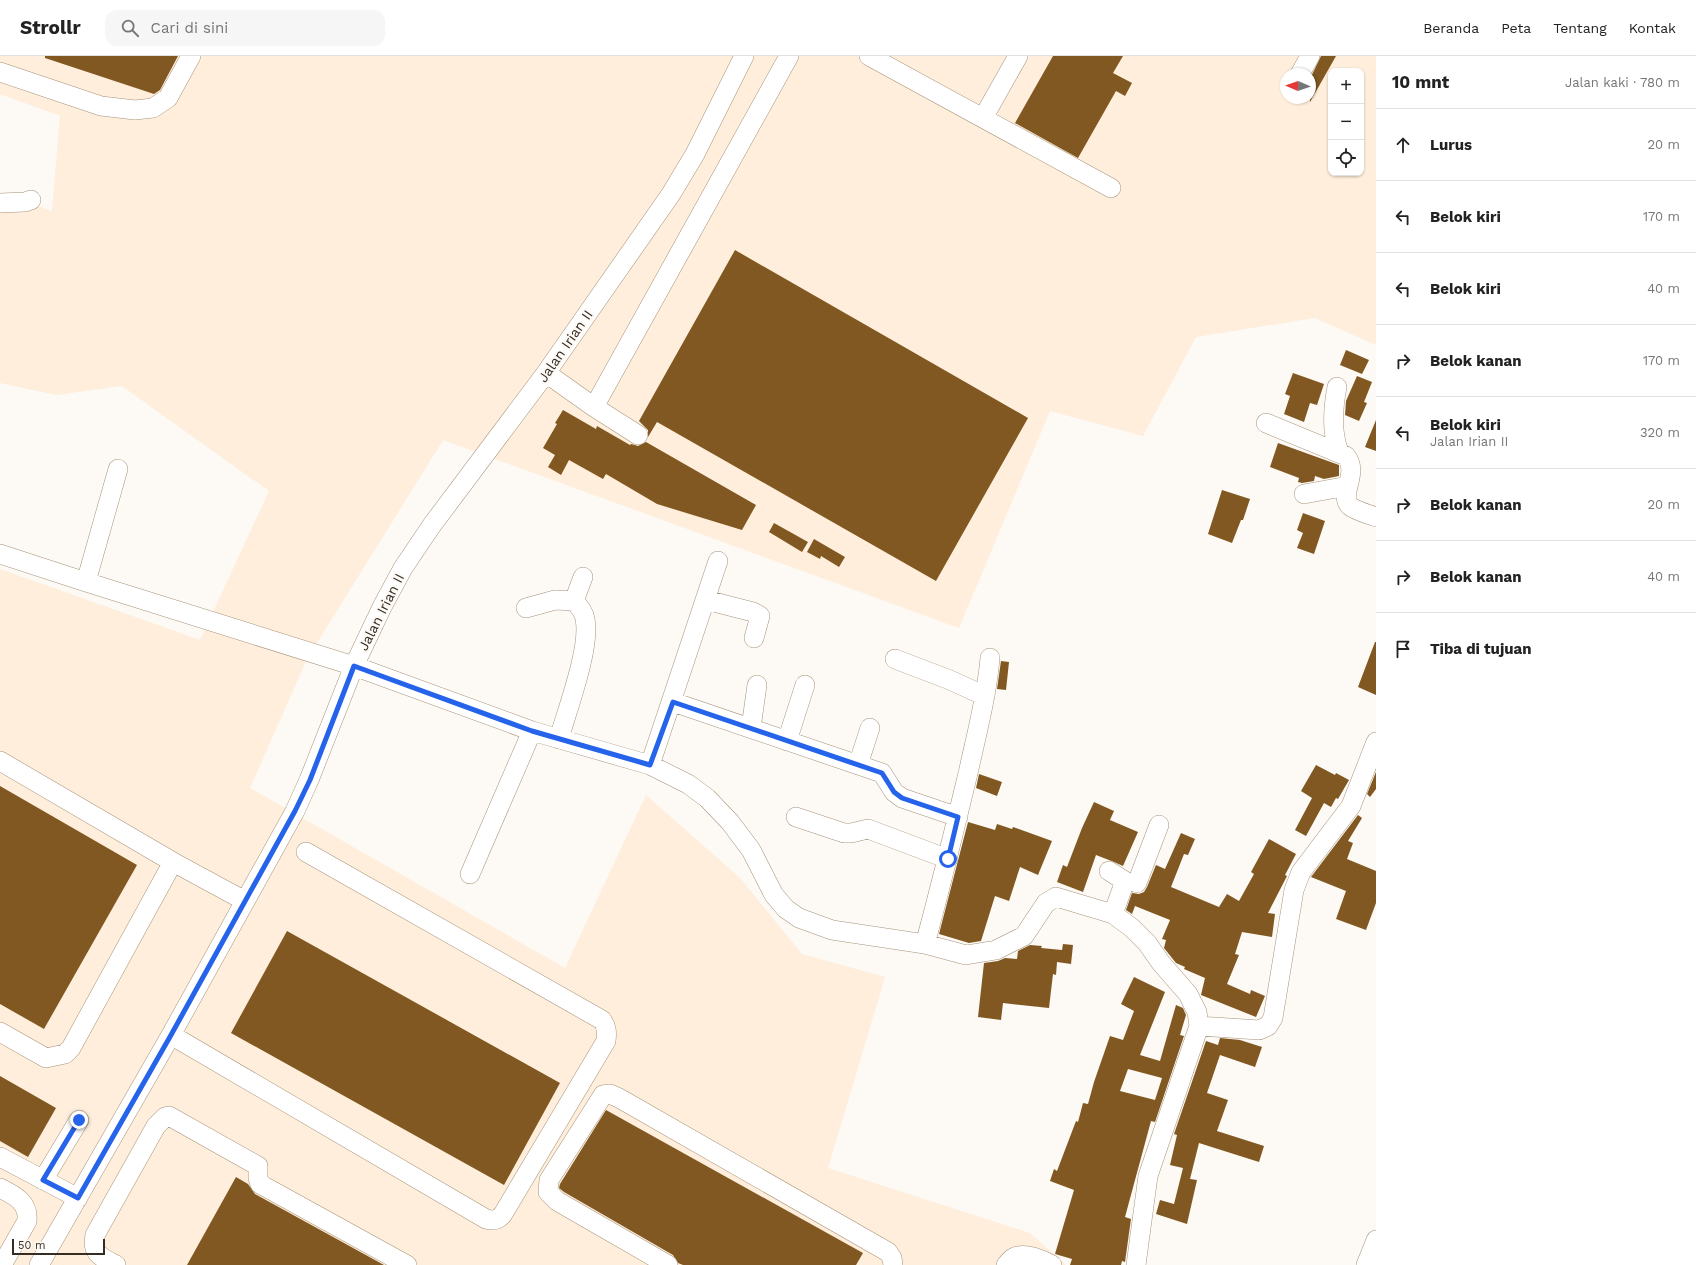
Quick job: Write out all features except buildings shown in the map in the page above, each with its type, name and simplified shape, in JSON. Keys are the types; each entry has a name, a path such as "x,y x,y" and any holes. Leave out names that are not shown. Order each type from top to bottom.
{"street":[{"path":"0,72 101,106 135,110 153,108 168,98 191,56"},
{"name":"Jalan Irian II","path":"40,1265 171,1035 295,811 310,780 354,666 382,607 403,568 432,525 546,373 671,194 695,154 744,56"},
{"path":"594,407 789,56"},
{"path":"870,56 1111,188"},
{"path":"983,118 1018,56"},
{"path":"1303,68 1310,56"},
{"path":"0,203 25,202 31,200"},
{"path":"546,373 594,407 638,434"},
{"path":"1337,387 1335,399 1334,437 1339,452"},
{"path":"1266,423 1346,456 1351,462 1352,469 1346,497 1349,505 1376,517"},
{"path":"86,582 118,469"},
{"path":"1304,494 1348,486"},
{"path":"0,554 354,666 532,731 650,765 688,784 707,798 730,822 751,850 774,895 786,909 799,918 832,930 925,944 966,955 996,950 1024,936 1046,903 1056,897 1113,914 1137,933 1188,994 1197,1012 1199,1026 1148,1176 1136,1265"},
{"path":"650,765 673,702 718,561"},
{"path":"574,601 582,577"},
{"path":"526,608 555,600 574,601 579,606 585,618 586,634 583,656 559,739"},
{"path":"706,600 753,612 760,616 754,638"},
{"path":"925,944 948,859 988,685 990,658"},
{"path":"895,659 950,680 985,696"},
{"path":"751,728 758,685"},
{"path":"787,741 805,685"},
{"path":"673,702 882,773 894,792 902,798 958,817"},
{"path":"858,765 870,728"},
{"path":"470,874 532,731"},
{"path":"1199,1026 1259,1030 1268,1026 1273,1018 1294,890 1301,872 1351,806 1376,742"},
{"path":"0,761 173,862 245,901"},
{"path":"796,817 844,833 868,829 948,859"},
{"path":"1113,914 1137,883 1159,825"},
{"path":"171,1035 486,1219 492,1221 499,1219 503,1214 606,1041 606,1026 602,1020 306,852"},
{"path":"0,1032 46,1058 65,1054 71,1048 173,862"},
{"path":"1109,871 1137,883"},
{"path":"668,1265 557,1201 548,1192 549,1180 603,1095 610,1094 617,1097 888,1252 892,1258 893,1265"},
{"path":"116,1265 97,1253 94,1248 95,1235 156,1126 164,1118 169,1116 258,1166 258,1178 260,1184 407,1265"},
{"path":"43,1180 79,1120"},
{"path":"0,1157 78,1198"},
{"path":"0,1188 19,1198 25,1207 28,1216 27,1221 2,1265"},
{"path":"1366,1265 1376,1240"},
{"path":"1006,1265 1014,1257 1025,1256 1040,1259 1052,1265"}],"shaded area":[{"path":"0,56 1376,56 1376,345 1315,318 1196,337 1143,436 1050,411 959,628 443,440 307,659 250,788 565,968 646,795 740,878 802,954 885,977 828,1168 1030,1233 1066,1265 0,1265 0,569 200,640 269,491 122,386 56,395 0,383 0,192 52,211 60,116 0,94"}],"route":[{"path":"79,1120 43,1180 78,1198 171,1035 295,811 310,780 354,666 532,731 650,765 673,702 882,773 894,792 902,798 958,817 948,859"}]}
